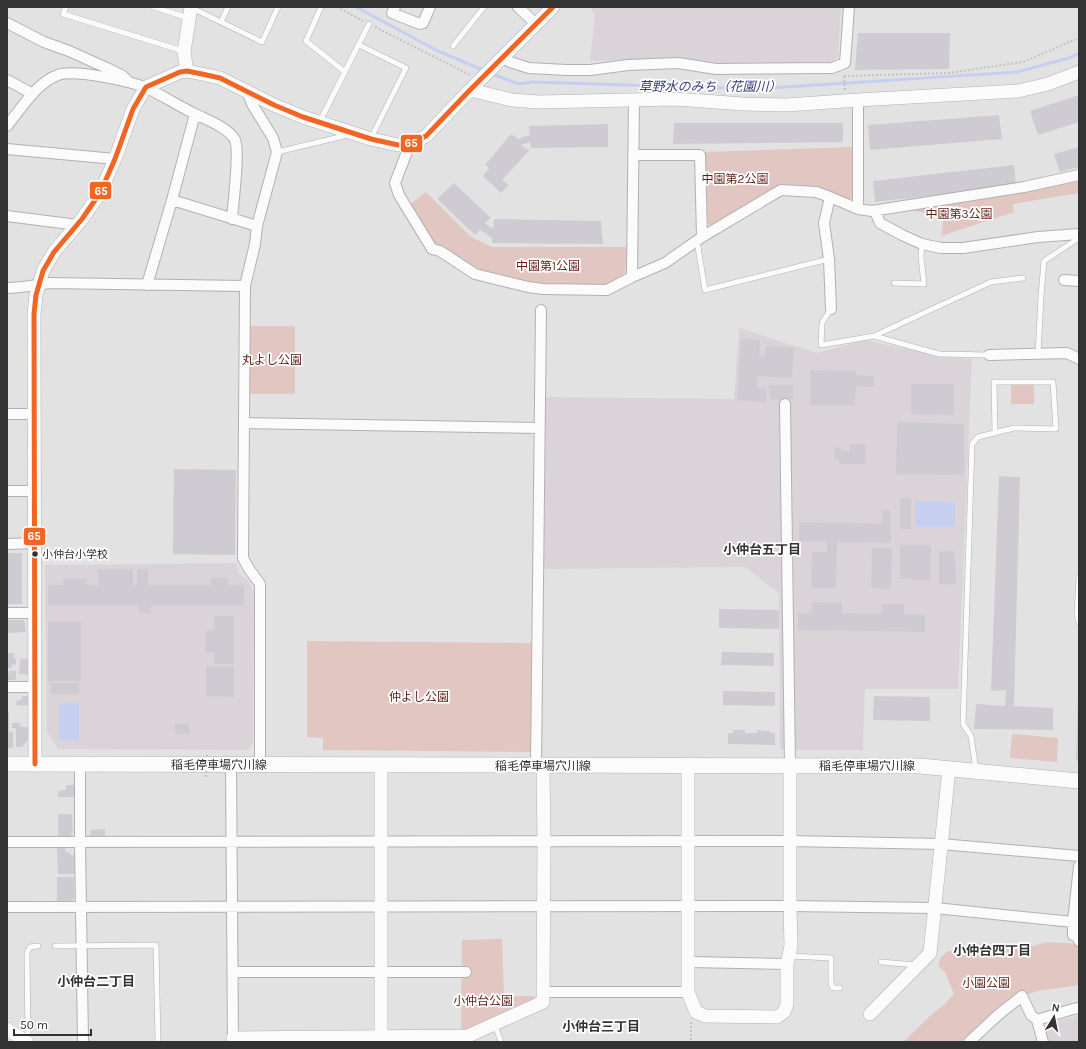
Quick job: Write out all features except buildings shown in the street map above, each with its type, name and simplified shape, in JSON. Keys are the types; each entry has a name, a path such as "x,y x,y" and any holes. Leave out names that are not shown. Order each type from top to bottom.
{"main road":[{"name":"稲毛停車場穴川線","path":"7,764 260,766 920,766 1079,781"}],"street":[{"path":"395,7 392,13 420,24 423,23 430,7"},
{"path":"518,7 536,24"},
{"path":"36,764 34,314 36,295 42,271 54,252 78,225 100,193 115,159 133,109 146,88 180,72 187,71 220,78 274,105 371,139 398,145 410,144 426,136 553,7"},
{"path":"500,61 510,62 529,68 566,70 590,70 628,65 678,63 716,69 832,68 845,63 849,7"},
{"path":"187,71 184,52 191,11"},
{"path":"7,22 44,42 69,51 123,76 131,83"},
{"path":"470,90 512,100 538,102 676,99 743,104 787,105 1018,91 1048,84 1079,72"},
{"path":"7,126 33,94 46,81 65,73 82,74 131,83 146,88 224,128 235,139 237,152 232,219"},
{"path":"7,80 33,94"},
{"path":"248,93 252,104 273,138 277,152 257,226 255,244 245,286 243,558 260,584 260,766"},
{"path":"632,277 634,99"},
{"path":"858,100 858,209"},
{"path":"147,285 195,114"},
{"path":"410,144 395,183 399,195 432,249 440,251 475,274 528,287 543,289 607,290 632,277 665,263 700,239 781,190 816,192 858,209 872,212 1024,187 1079,175"},
{"path":"7,149 115,159"},
{"path":"633,156 700,155 700,239"},
{"path":"830,197 824,223 829,259 830,309"},
{"path":"172,200 257,226"},
{"path":"875,211 880,223 922,244 941,248 963,248 1038,237 1079,234"},
{"path":"7,216 78,225"},
{"path":"1064,280 1079,281"},
{"path":"7,288 26,287 38,284 245,286"},
{"path":"231,765 233,1040 380,1039 468,1036 543,1002 544,842 540,766 539,428 541,310"},
{"path":"989,355 1067,353 1079,359"},
{"path":"688,766 688,992 696,1012 705,1016 777,1017 784,1012 786,1004 788,960 791,946 785,404"},
{"path":"7,414 35,414"},
{"path":"244,423 539,428"},
{"path":"7,491 35,491"},
{"path":"7,544 35,543"},
{"path":"7,613 35,613"},
{"path":"7,686 35,687"},
{"path":"80,764 83,1042"},
{"path":"380,1039 381,766"},
{"path":"870,1014 930,953 949,768"},
{"path":"7,842 789,842 941,844 1079,856"},
{"path":"1079,866 1073,922 1073,935 1079,938"},
{"path":"7,907 790,906 935,908 1073,922"},
{"path":"688,962 788,960"},
{"path":"232,972 466,972"},
{"path":"543,992 688,992"},
{"path":"969,1042 998,1015 1022,996 1031,1014 1036,1020 1042,1042"},
{"path":"1036,1020 1079,1008"},
{"path":"7,1029 27,1042"}],"lane":[{"path":"66,7 63,14 184,52"},
{"path":"154,7 191,11 221,22 262,42 278,7"},
{"path":"221,22 228,7"},
{"path":"321,7 306,41 345,72"},
{"path":"452,46 484,7"},
{"path":"320,121 369,24"},
{"path":"359,44 406,68 371,139"},
{"path":"277,152 329,141 355,133"},
{"path":"1038,354 1044,261 1079,238"},
{"path":"700,239 705,290 829,259"},
{"path":"894,284 924,284 921,257 922,244"},
{"path":"830,309 822,323 821,345 874,336 991,282 1023,278"},
{"path":"874,336 939,354 989,355"},
{"path":"977,771 971,736 963,724 972,444 978,437 1014,428 1056,429 1052,382 994,382 995,432"},
{"path":"1079,577 1077,615 1079,622"},
{"path":"55,946 156,945 158,1042"},
{"path":"27,1042 26,953 30,947 38,946"},
{"path":"788,960 831,958 831,983 833,988 840,988"},
{"path":"881,962 918,965"},
{"path":"495,1024 501,1042"}],"path":[{"path":"337,7 480,80"},
{"path":"845,90 844,76 949,73 1023,62 1079,38"},
{"path":"206,777 207,754"},
{"path":"692,1042 691,1018 696,1012"}],"shaded area":[{"path":"591,7 841,7 838,56 832,62 712,64 678,59 590,61 595,17"},
{"path":"739,328 817,353 864,340 952,358 972,359 958,689 865,689 863,750 780,750 779,593 745,567 543,569 545,397 734,399"},
{"path":"236,563 239,574 248,580 254,593 253,742 249,750 58,749 47,732 45,565"},
{"path":"1079,1015 1079,1042 1047,1042 1044,1032 1048,1023"}],"green space":[{"name":"中園第2公園","path":"854,147 854,197 849,200 777,187 713,226 708,224 705,152"},
{"name":"中園第3公園","path":"1079,178 1079,193 1013,204 1014,212 941,236 944,216 903,209"},
{"name":"中園第1公園","path":"426,192 471,237 492,247 627,247 625,274 606,285 541,284 478,271 436,246 412,212 412,203"},
{"name":"丸よし公園","path":"249,326 295,326 295,394 248,394"},
{"path":"1034,384 1034,404 1011,404 1011,385"},
{"name":"仲よし公園","path":"307,641 532,643 531,752 323,750 323,738 307,737"},
{"path":"1012,734 1058,738 1057,762 1010,758"},
{"name":"小仲台公園","path":"502,939 504,996 535,996 533,1003 461,1032 462,940"},
{"name":"小園公園","path":"1047,942 1079,944 1079,985 1037,991 1022,996 970,1042 903,1042 954,994 945,972 938,966 941,957 948,951 987,950 993,948 1003,950 1018,949 1022,947 1022,945 1033,946"}],"water":[{"path":"915,501 955,502 955,527 916,527"},
{"path":"59,703 79,703 79,741 59,740"}],"waterway":[{"name":"草野水のみち（花園川）","path":"356,7 438,51 485,71"},
{"name":"草野水のみち（花園川）","path":"492,74 519,84 533,82 756,89 1017,72 1069,58 1079,53"}],"transit line":[{"name":"65","path":"35,764 34,314 36,295 43,271 54,252 82,219 100,193 115,159 133,109 146,87 180,72 187,71 202,74 220,78 274,105 303,117 371,139 398,145 410,144 426,136 553,7"}],"place":[{"name":"小仲台小学校","path":"35,554"}],"district":[{"name":"小仲台五丁目","path":"762,549"},
{"name":"小仲台四丁目","path":"992,950"},
{"name":"小仲台二丁目","path":"96,981"},
{"name":"小仲台三丁目","path":"601,1026"}]}
